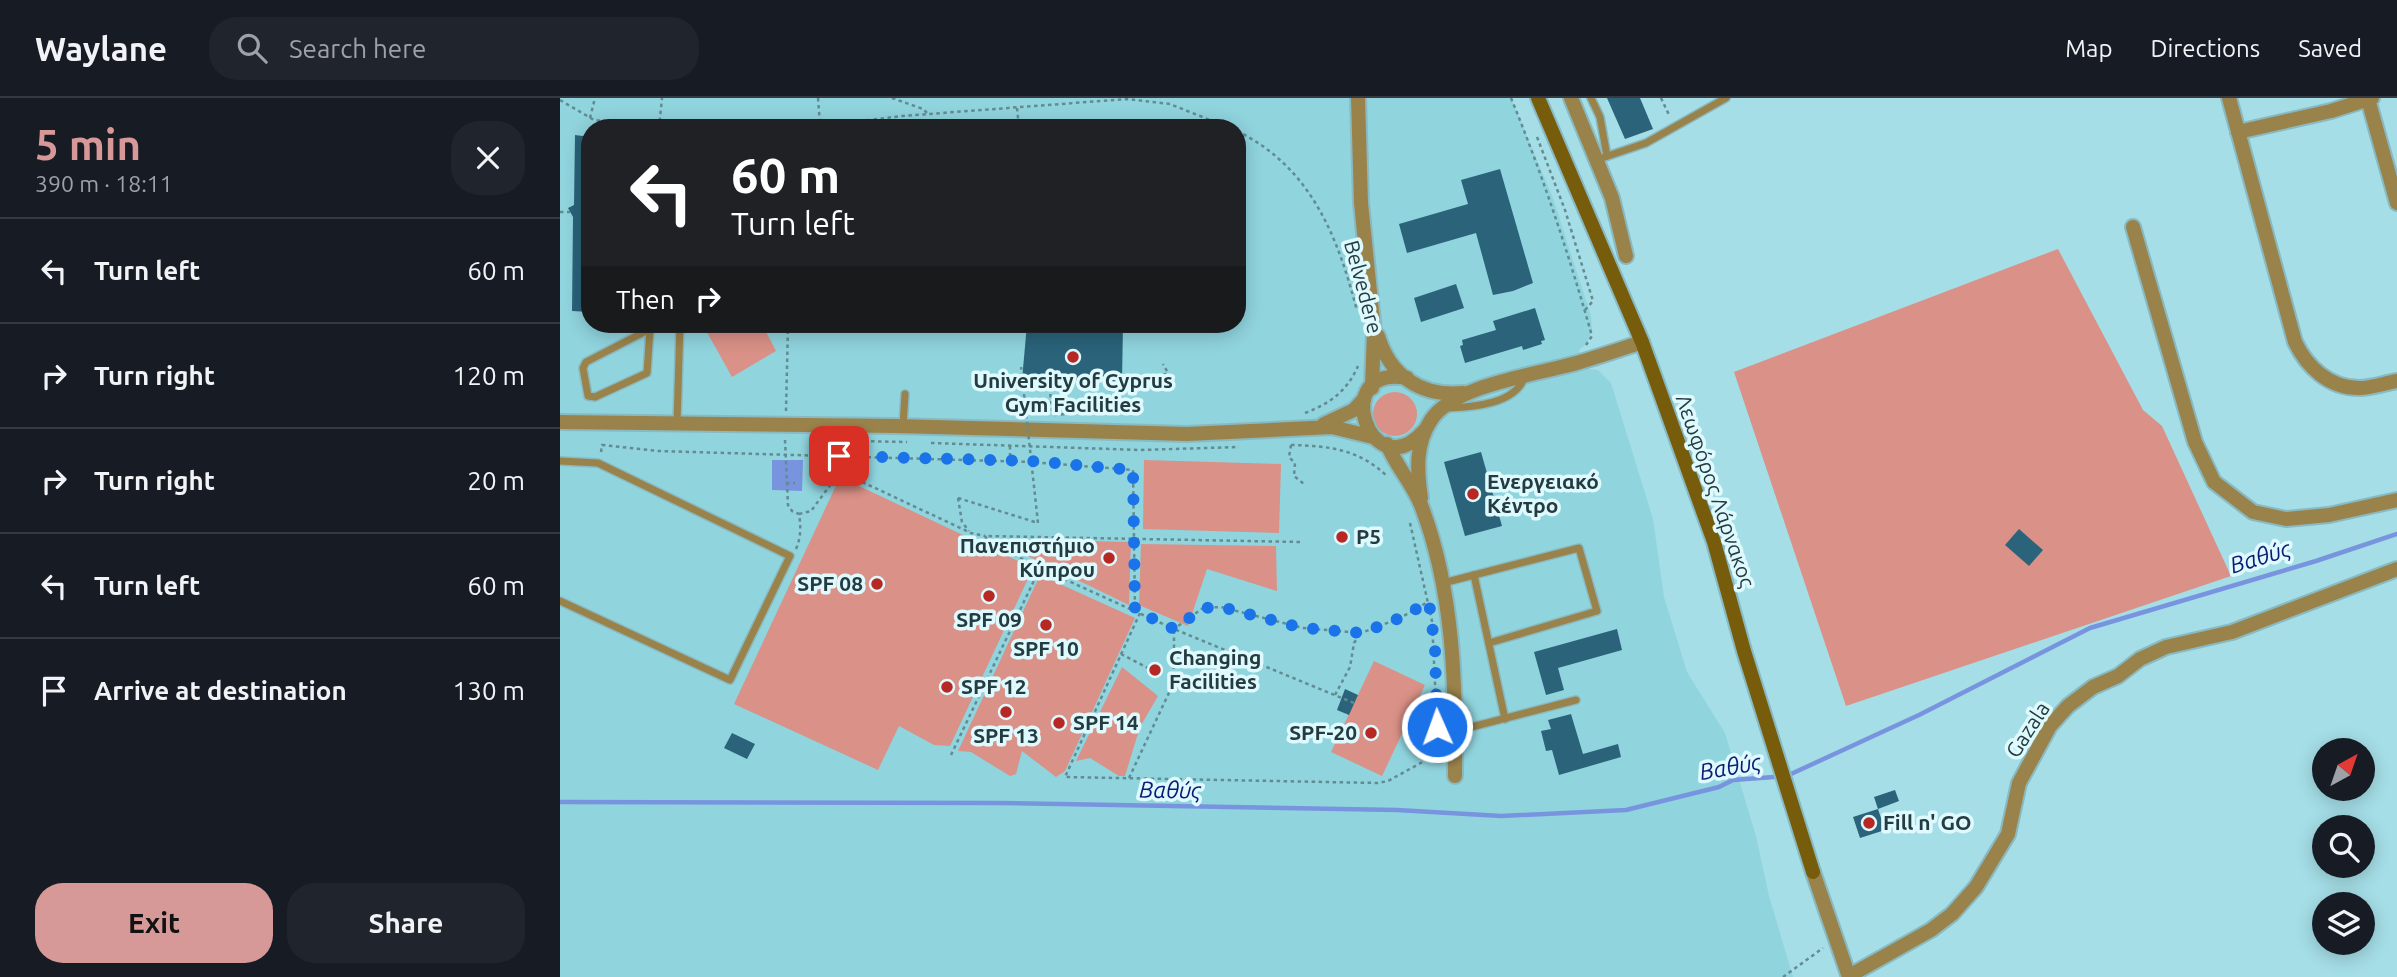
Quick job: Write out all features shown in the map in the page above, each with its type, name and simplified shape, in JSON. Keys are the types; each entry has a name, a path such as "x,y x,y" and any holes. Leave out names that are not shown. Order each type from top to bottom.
{"main road":[{"name":"Λεωφόρος Λάρνακος","path":"1538,98 1642,342 1714,542 1755,688 1813,872"}],"street":[{"path":"1358,98 1362,215 1374,324 1363,419 1415,493 1424,514 1442,583 1453,659 1455,776"},
{"path":"1571,98 1602,158 1626,256"},
{"path":"2229,98 2295,342 2304,360 2335,383 2359,388 2397,381"},
{"path":"2238,132 2370,99 2397,203"},
{"path":"2133,227 2195,442 2214,482 2253,512 2286,519 2329,514 2397,500"},
{"path":"1374,324 1385,357 1395,371 1435,393 1481,389"},
{"path":"1302,423 1332,427 1380,441 1408,444 1443,408 1457,399 1481,389 1579,363 1642,342"},
{"path":"560,422 903,426 1187,434 1336,420 1354,411 1368,394 1388,377 1412,381 1430,401 1428,426 1418,457 1424,514"},
{"name":"Gazala","path":"1835,939 1849,976 1931,930 1952,915 1976,887 2008,834 2019,782 2050,726 2068,706 2093,687 2118,676 2140,659 2166,647 2232,632 2397,569"},
{"name":"Λεωφόρος Λάρνακος","path":"1813,872 1835,939"}],"lane":[{"path":"1591,98 1600,117 1602,158 1646,143 1726,98"},
{"path":"639,333 586,362 583,368 588,396 595,397 647,373 651,333"},
{"path":"677,423 680,333"},
{"path":"1443,408 1476,406 1497,400 1517,391 1526,376"},
{"path":"903,426 905,394"},
{"path":"560,461 598,463 790,556 730,680 560,601"},
{"path":"1442,583 1579,548 1597,611 1489,643"},
{"path":"1474,575 1505,719"},
{"path":"1438,754 1456,739 1505,719 1576,700"}],"path":[{"path":"590,118 595,98"},
{"path":"658,119 662,98"},
{"path":"818,98 820,119"},
{"path":"892,98 923,109 929,115"},
{"path":"1511,98 1538,165 1592,336 1588,344 1578,348"},
{"path":"1661,98 1675,126"},
{"path":"881,119 1128,99 1170,104 1208,119"},
{"path":"560,100 590,118 597,119"},
{"path":"1017,108 1018,119"},
{"path":"1534,127 1565,210 1593,301 1585,310"},
{"name":"Belvedere","path":"1246,137 1282,162 1313,198 1341,253 1359,320"},
{"path":"560,212 570,212"},
{"path":"785,424 788,333"},
{"name":"Belvedere","path":"1302,423 1345,390 1359,363"},
{"path":"1131,388 1168,373 1163,364"},
{"path":"971,533 964,526 958,498 1038,523 1021,367"},
{"path":"1050,380 1051,415"},
{"path":"1110,381 1111,413"},
{"path":"1041,415 1089,412"},
{"path":"1020,415 1030,415"},
{"path":"785,440 788,505 792,511 799,514 811,511 839,473 843,473 971,533 985,536 1300,542"},
{"path":"850,441 912,442"},
{"path":"924,443 1140,450 1244,447"},
{"path":"1280,444 1334,446 1348,450 1377,466 1390,479"},
{"path":"598,463 602,445 658,452 1031,461 1133,470 1135,610"},
{"path":"1291,445 1289,457 1295,463 1294,476 1304,484"},
{"path":"786,483 795,483"},
{"path":"790,556 801,535 799,514"},
{"path":"1140,613 1065,777 1378,783 1388,781 1438,754 1435,648 1429,602 1410,523"},
{"path":"985,536 988,541 1040,568 1174,629 1354,703"},
{"path":"951,755 1040,568"},
{"path":"1174,629 1203,608 1221,607 1303,628 1362,633 1400,618 1429,602"},
{"path":"1129,778 1174,682 1174,629"},
{"path":"1335,695 1350,667 1354,643 1362,633"},
{"path":"1121,654 1148,668"},
{"path":"1783,977 1835,939"}],"shaded area":[{"name":"Πανεπιστήμιο Κύπρου","path":"560,98 1511,98 1553,198 1591,316 1592,330 1587,343 1579,350 1582,368 1598,370 1611,383 1653,519 1664,597 1687,672 1725,733 1756,836 1769,896 1793,977 560,977"},
{"path":"2058,249 2143,410 2162,426 2231,576 1846,706 1734,372"},
{"path":"707,333 767,333 776,351 732,377"},
{"path":"1395,392 1404,393 1411,398 1416,405 1416,423 1411,430 1404,435 1395,436 1386,435 1379,430 1374,423 1373,414 1374,405 1379,398 1386,393"},
{"path":"1144,460 1281,464 1279,533 1143,529"},
{"name":"SPF 08","path":"840,477 1033,568 950,746 934,745 899,726 878,770 734,704"},
{"path":"993,539 1131,542 1129,605"},
{"path":"1141,544 1276,546 1277,591 1207,569 1188,626 1139,605"},
{"path":"1040,575 1135,618 1065,771 1056,777 1022,751 1016,774 1010,776 971,752 958,751"},
{"name":"SPF-20","path":"1374,661 1425,685 1382,776 1331,752"},
{"path":"1122,667 1158,696 1140,727 1125,776 1119,776 1090,758 1076,761"}],"water":[{"path":"772,460 803,460 802,491 772,490"}],"building":[{"path":"1607,98 1640,98 1653,129 1625,139"},
{"path":"575,135 581,136 581,312 572,311 573,217 568,208 574,205"},
{"path":"1500,169 1533,283 1493,295 1476,233 1407,253 1399,224 1468,204 1461,180"},
{"path":"1456,284 1464,308 1421,322 1414,298"},
{"path":"1535,308 1545,340 1541,341 1542,344 1523,350 1522,346 1465,363 1460,346 1463,345 1462,340 1496,330 1493,321"},
{"name":"University of Cyprus Gym Facilities","path":"1026,333 1123,333 1122,381 1022,380"},
{"name":"Ενεργειακό Κέντρο","path":"1481,452 1502,526 1465,536 1444,462"},
{"path":"2019,529 2043,550 2029,566 2005,545"},
{"path":"1617,629 1622,650 1558,668 1564,690 1546,695 1534,652"},
{"path":"1345,689 1358,695 1349,715 1337,710"},
{"path":"1571,714 1583,754 1618,744 1621,757 1559,775 1552,750 1546,751 1541,731 1551,729 1548,720"},
{"path":"732,733 755,744 747,759 724,748"},
{"path":"1895,790 1899,801 1878,809 1874,797"},
{"name":"Fill n' GO","path":"1878,809 1885,830 1860,838 1853,817"}],"waterway":[{"name":"Βαθύς","path":"1791,774 1919,715 2090,628 2316,561 2397,534"},
{"name":"Βαθύς","path":"560,802 997,803 1397,810 1501,816 1626,810 1719,787 1733,780 1774,777"}],"place":[{"name":"University of Cyprus Gym Facilities","path":"1073,357"},
{"name":"Ενεργειακό Κέντρο","path":"1473,494"},
{"name":"P5","path":"1342,537"},
{"name":"Πανεπιστήμιο Κύπρου","path":"1109,558"},
{"name":"SPF 08","path":"877,584"},
{"name":"SPF 09","path":"989,596"},
{"name":"SPF 10","path":"1046,625"},
{"name":"Changing Facilities","path":"1155,670"},
{"name":"SPF 12","path":"947,687"},
{"name":"SPF 13","path":"1006,712"},
{"name":"SPF 14","path":"1059,723"},
{"name":"SPF-20","path":"1371,733"},
{"name":"Fill n' GO","path":"1869,823"}],"route":[{"path":"839,456 1031,461 1133,470 1135,610 1174,629 1203,608 1221,607 1303,628 1362,633 1400,618 1429,602 1435,648 1437,727"}]}
